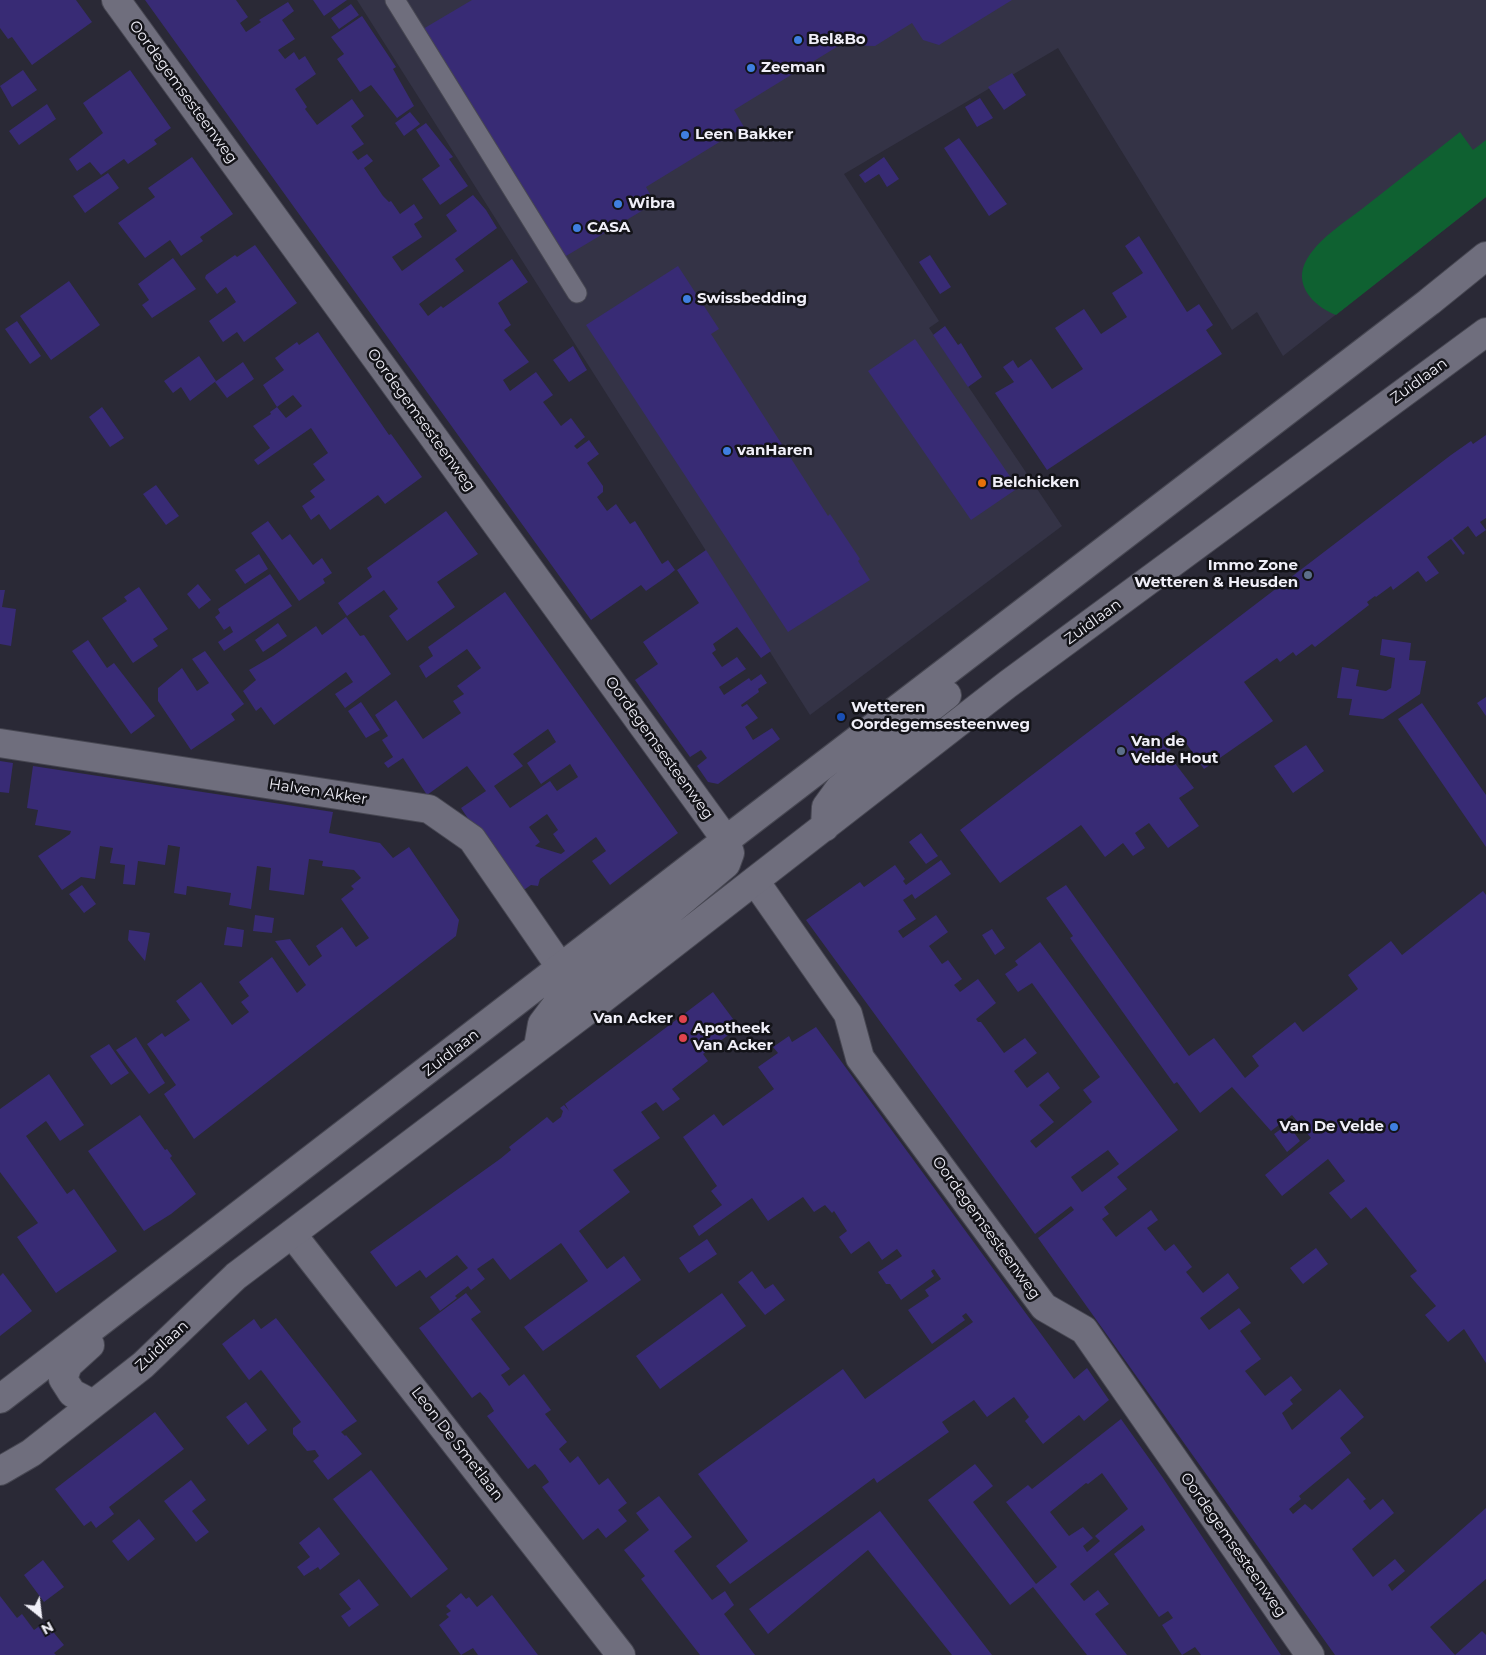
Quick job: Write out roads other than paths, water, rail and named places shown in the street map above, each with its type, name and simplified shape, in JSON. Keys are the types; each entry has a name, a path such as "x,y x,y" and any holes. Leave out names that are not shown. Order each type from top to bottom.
{"main road":[{"name":"Oordegemsesteenweg","path":"116,0 726,840"},
{"name":"Zuidlaan","path":"0,1400 174,1264 1429,302 1486,256"},
{"name":"Zuidlaan","path":"0,1471 31,1453 143,1365 236,1276 755,881 1008,684 1486,332"},
{"path":"824,827 826,807 839,789 898,742 919,717 984,666 991,652 992,638"},
{"name":"Halven Akker","path":"0,743 429,809 472,838 562,968"},
{"path":"538,1047 542,1024 558,1004 640,939 726,864 730,853 726,840"},
{"name":"Oordegemsesteenweg","path":"755,881 848,1014 860,1058 1044,1307 1084,1330 1310,1655"},
{"name":"Leon De Smetlaan","path":"292,1234 621,1655"},
{"name":"Zuidlaan","path":"93,1404 78,1398 66,1387 64,1379 68,1366 81,1352 152,1298 174,1264"}],"lane":[{"path":"395,0 577,293"}],"place":[{"name":"Bel&Bo","path":"798,40"},
{"name":"Zeeman","path":"751,68"},
{"name":"Leen Bakker","path":"685,135"},
{"name":"Wibra","path":"618,204"},
{"name":"CASA","path":"577,228"},
{"name":"Swissbedding","path":"687,299"},
{"name":"vanHaren","path":"727,451"},
{"name":"Belchicken","path":"982,483"},
{"name":"Immo Zone Wetteren & Heusden","path":"1308,575"},
{"name":"Wetteren Oordegemsesteenweg","path":"841,717"},
{"name":"Van de Velde Hout","path":"1121,751"},
{"name":"Van Acker","path":"683,1019"},
{"name":"Apotheek Van Acker","path":"683,1038"},
{"name":"Van De Velde","path":"1394,1127"}]}
